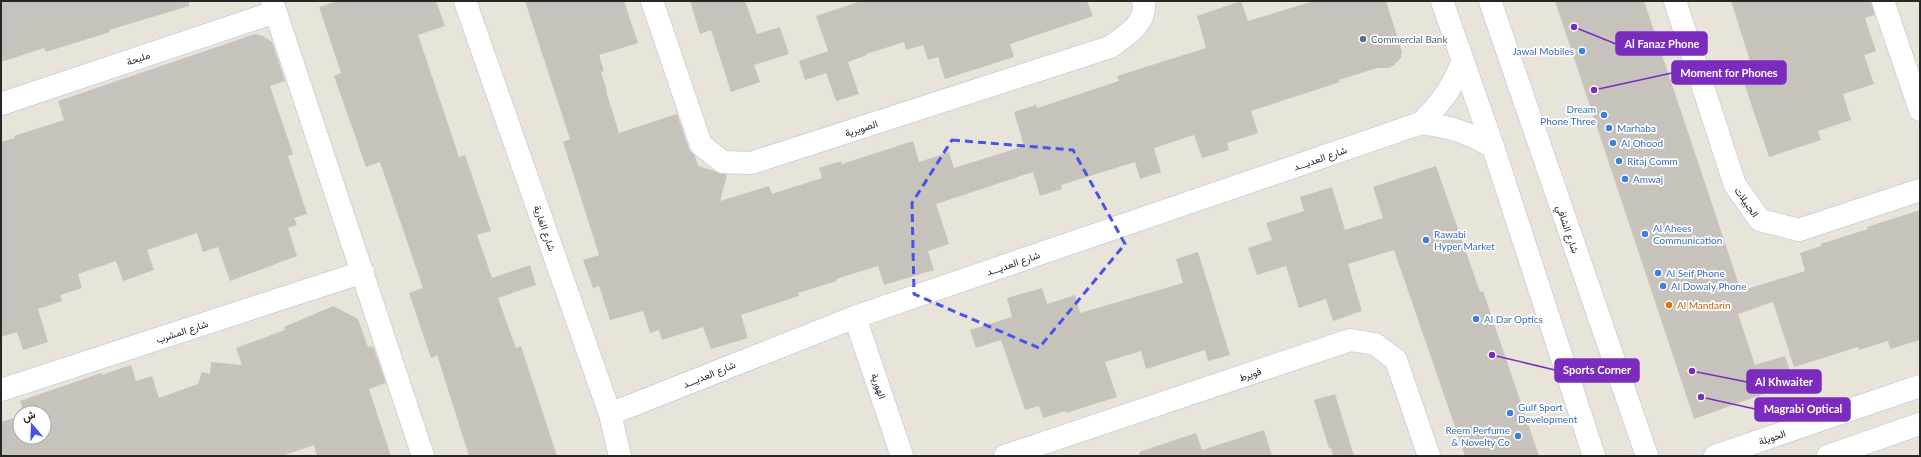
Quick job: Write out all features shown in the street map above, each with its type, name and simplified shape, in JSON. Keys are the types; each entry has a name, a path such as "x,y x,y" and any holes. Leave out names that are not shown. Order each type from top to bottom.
{"street":[{"name":"شارع الغارية","path":"465,1 610,414 620,456"},
{"name":"الصويرية","path":"652,1 701,144 723,162 751,163 1110,47 1135,30 1145,7 1143,1"},
{"path":"1442,1 1493,147 1594,456"},
{"name":"شارع الشافي","path":"1490,1 1647,456"},
{"name":"الجبيلات","path":"1675,1 1735,185 1760,220 1799,230 1920,190"},
{"path":"1882,1 1920,110"},
{"path":"273,7 423,456"},
{"name":"مليحة","path":"1,104 273,7"},
{"name":"شارع العديـــد","path":"1421,123 1439,105 1453,84 1463,60"},
{"name":"شارع العديـــد","path":"610,414 855,317 1421,123 1446,126 1471,134 1493,147"},
{"name":"شارع المشرب","path":"1,390 362,272"},
{"name":"الهورية","path":"855,317 902,456"},
{"name":"فويرط","path":"1005,456 1350,340 1375,344 1396,360 1429,456"},
{"name":"الحويلة","path":"1716,456 1920,386"},
{"path":"1828,456 1920,424"}],"highlighted area":[{"path":"952,140 1073,150 1125,244 1039,348 914,294 912,203"}],"building":[{"path":"1,1 189,1 189,6 109,30 110,32 46,52 44,48 1,62"},
{"path":"337,1 436,1 445,26 418,35 459,157 465,155 491,231 477,235 492,278 530,265 536,285 498,298 516,348 521,346 557,456 469,456 437,355 431,358 409,293 423,288 380,162 366,167 334,76 341,73 319,7"},
{"path":"525,1 624,1 638,43 599,55 604,71 601,72 619,133 677,114 689,149 695,156 698,166 727,175 720,201 769,186 772,194 822,178 819,168 841,161 842,164 913,141 919,162 949,152 954,168 1024,146 1014,112 1036,105 1037,108 1119,81 1117,76 1206,48 1197,16 1241,1 1248,21 1314,1 1386,1 1402,52 1401,58 1393,66 1388,68 1377,68 1339,80 1340,82 1251,111 1258,133 1227,143 1229,150 1202,158 1194,135 1154,148 1161,172 1140,179 1135,162 1061,185 1062,189 1040,196 1033,172 936,204 949,244 928,251 934,270 884,285 878,266 836,279 837,281 798,293 799,296 741,315 748,338 711,349 703,327 662,340 659,330 650,333 643,311 610,320 599,286 593,288 583,260 599,255 563,142 570,139"},
{"path":"690,1 745,1 757,34 780,27 789,54 754,65 760,82 731,92 711,30 700,34"},
{"path":"861,1 1087,1 1093,16 1010,44 1014,57 945,79 938,57 928,60 923,45 906,50 904,42 866,54 867,55 848,62 859,94 836,101 826,73 805,80 799,61 828,51 816,16"},
{"path":"1555,1 1644,1 1741,291 1805,271 1800,253 1821,246 1820,244 1868,229 1867,227 1920,210 1920,340 1890,349 1888,341 1859,350 1858,347 1794,367 1773,302 1738,314 1755,365 1785,356 1794,383 1694,419"},
{"path":"1731,1 1871,1 1875,15 1865,18 1876,51 1864,55 1874,84 1843,94 1851,120 1818,131 1821,140 1769,157 1738,65 1750,61"},
{"path":"255,34 263,36 272,42 285,81 270,86 293,154 288,156 307,214 294,218 297,225 288,228 297,256 230,281 218,247 203,252 197,233 147,250 154,270 123,281 116,261 78,274 82,288 60,295 62,301 38,309 48,342 23,350 17,332 1,337 1,142 15,138 14,136 64,120 58,101"},
{"path":"1436,166 1480,292 1483,291 1539,456 1465,456 1394,250 1348,264 1362,311 1333,321 1326,299 1299,308 1286,266 1257,275 1248,248 1272,240 1266,223 1304,211 1300,197 1332,187 1345,230 1383,218 1373,187"},
{"path":"1198,252 1230,355 1208,361 1205,350 1146,369 1141,351 1105,362 1117,397 1066,413 1065,411 1043,418 1039,406 1025,410 1001,340 976,348 970,330 1012,317 1007,298 1042,288 1047,304 1075,295 1080,313 1183,283 1176,259"},
{"path":"333,306 358,319 368,347 373,346 386,383 369,389 391,456 317,456 314,445 282,456 1,456 1,422 12,419 12,445 52,445 52,405 21,405 20,401 101,373 102,375 131,365 136,381 152,376 159,398 198,384 202,372 210,374 211,362 242,365 236,348 285,330 284,327"},
{"path":"1335,394 1354,456 1333,456 1331,448 1329,448 1314,400"},
{"path":"1264,430 1272,456 1140,456 1139,452 1196,433 1202,450"}],"place":[{"name":"Al Fanaz Phone","path":"1574,27"},
{"name":"Commercial Bank","path":"1363,39"},
{"name":"Jawal Mobiles","path":"1582,51"},
{"name":"Moment for Phones","path":"1594,90"},
{"name":"Dream Phone Three","path":"1604,115"},
{"name":"Marhaba","path":"1609,128"},
{"name":"Al Ohood","path":"1613,143"},
{"name":"Ritaj Comm","path":"1619,161"},
{"name":"Amwaj","path":"1625,179"},
{"name":"Al Ahees Communication","path":"1645,234"},
{"name":"Rawabi Hyper Market","path":"1426,240"},
{"name":"Al Seif Phone","path":"1658,273"},
{"name":"Al Dowaly Phone","path":"1663,286"},
{"name":"Al Mandarin","path":"1669,305"},
{"name":"Al Dar Optics","path":"1476,319"},
{"name":"Sports Corner","path":"1492,355"},
{"name":"Al Khwaiter","path":"1692,371"},
{"name":"Magrabi Optical","path":"1701,397"},
{"name":"Gulf Sport Development","path":"1510,413"},
{"name":"Reem Perfume & Novelty Co","path":"1518,436"}]}
